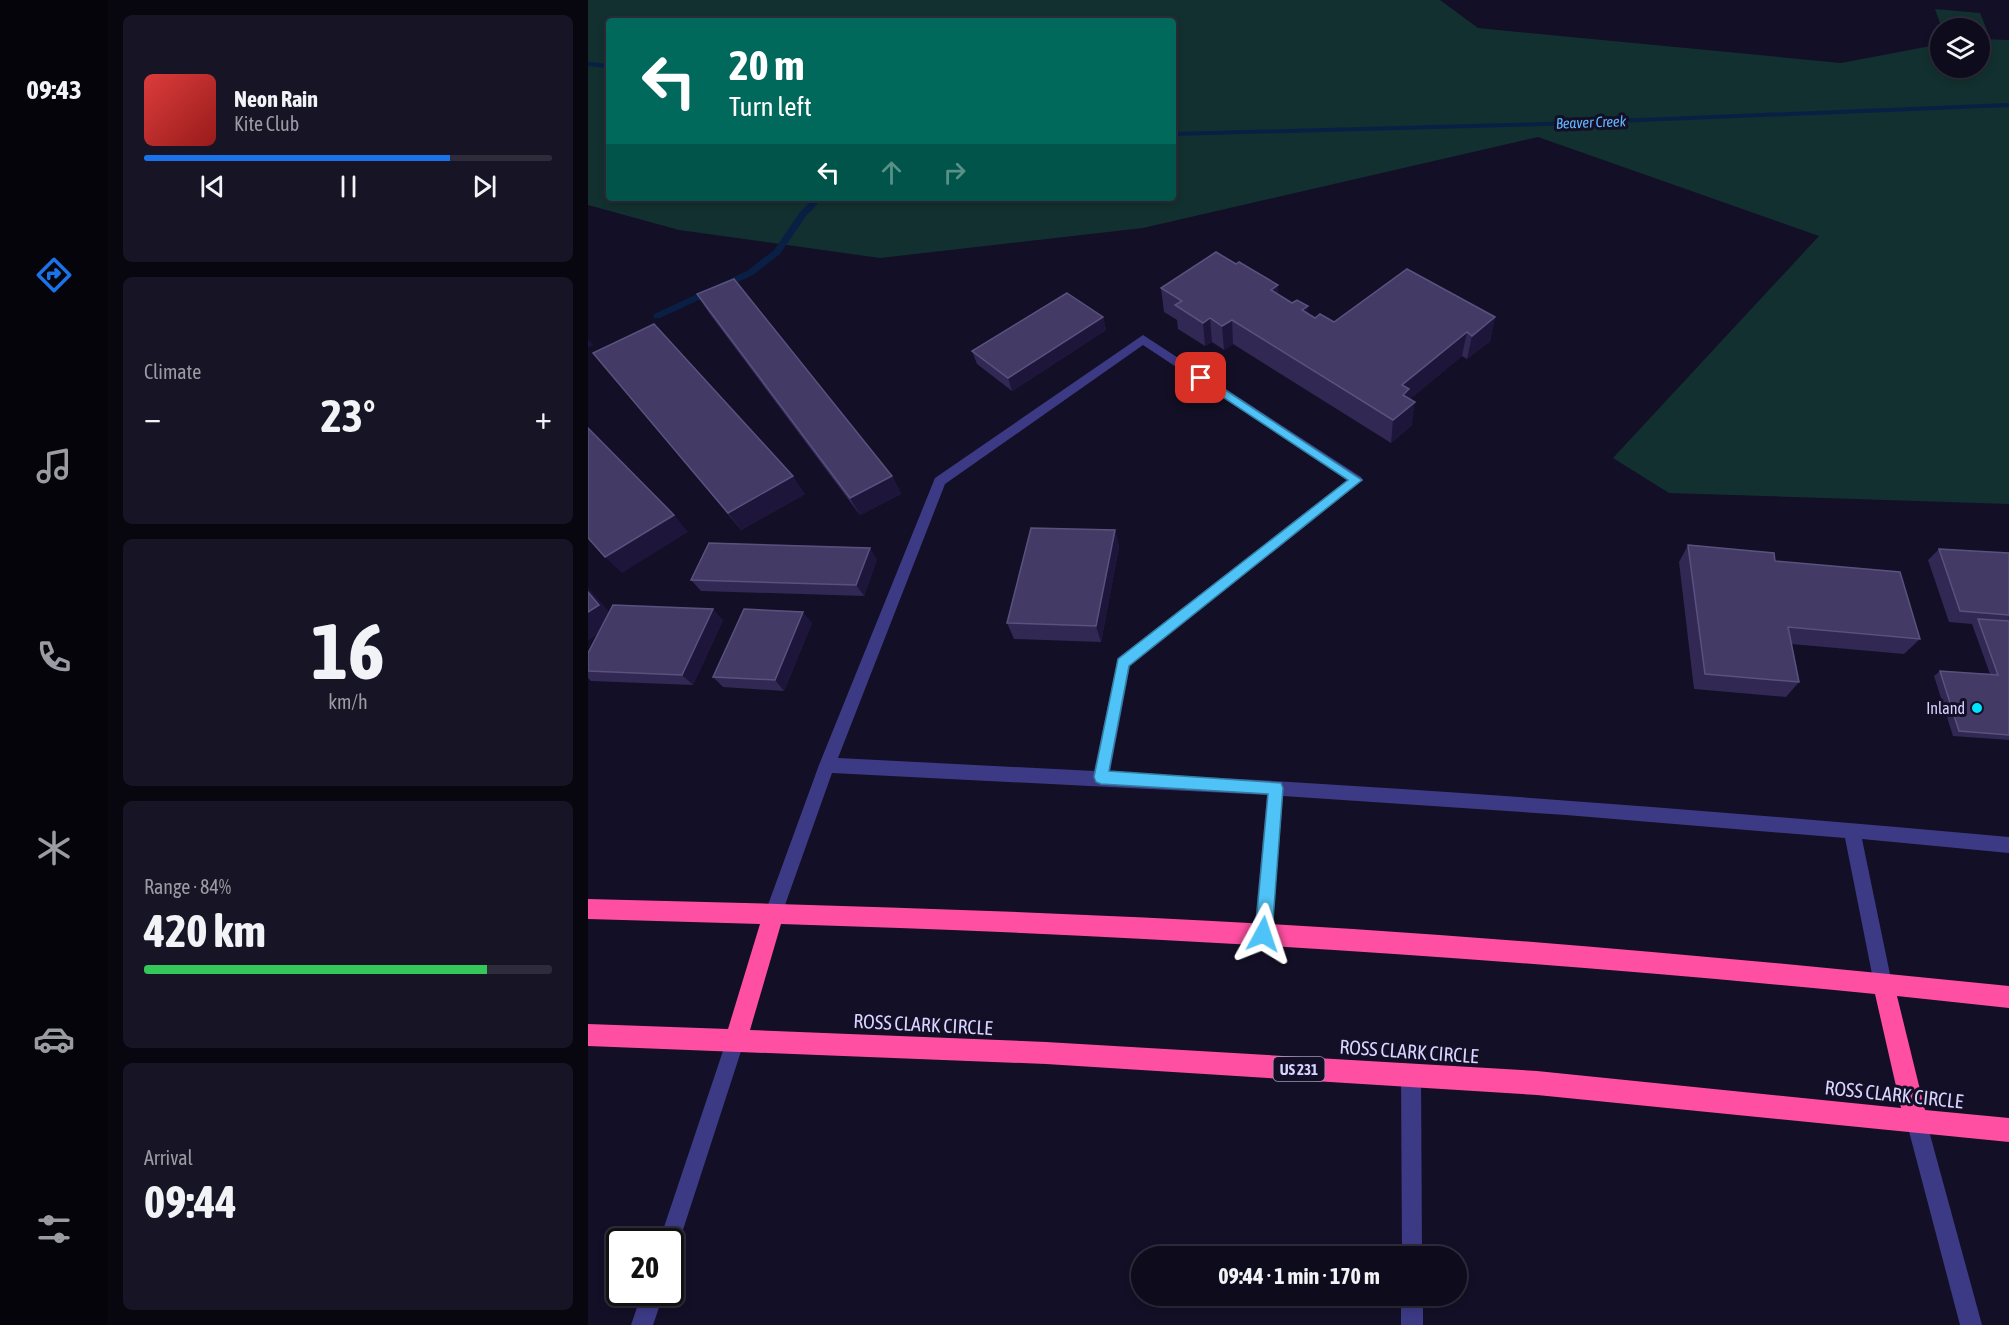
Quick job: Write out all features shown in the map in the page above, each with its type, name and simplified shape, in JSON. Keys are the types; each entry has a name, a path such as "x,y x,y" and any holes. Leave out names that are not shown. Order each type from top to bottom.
{"highway":[{"path":"588,909 1089,925 1263,934 1518,951 2009,997"},
{"path":"736,1039 774,914"},
{"path":"1883,984 1916,1120"},
{"name":"ROSS CLARK CIRCLE","path":"588,1035 736,1039 1046,1053 1537,1083 2009,1130"}],"lane":[{"path":"774,914 827,765 940,481 1143,339 1356,480 1123,663 1101,777"},
{"path":"827,765 1101,777 1276,788 1852,830 2009,845"},
{"path":"1263,934 1276,788"},
{"path":"1852,830 1883,984"},
{"path":"674,1228 736,1039"},
{"path":"1411,1075 1412,1246"},
{"path":"1916,1120 1971,1325"},
{"path":"642,1325 649,1306"},
{"path":"1412,1306 1412,1325"}],"green space":[{"path":"588,0 1440,0 1478,28 1841,63 1930,46 1930,78 1990,78 1990,39 2009,40 2009,504 1669,493 1613,458 1819,236 1538,137 1143,228 880,258 679,230 588,205"},
{"path":"1935,9 1980,13 1982,18 1938,18"}],"building":[{"path":"1216,252 1236,264 1239,262 1278,285 1271,290 1292,303 1297,300 1308,306 1302,310 1315,318 1320,314 1334,322 1407,269 1495,317 1472,336 1467,332 1402,385 1409,389 1403,395 1415,402 1393,420 1232,320 1222,326 1210,318 1203,323 1175,305 1182,301 1161,288"},
{"path":"734,279 892,476 850,498 697,294"},
{"path":"1067,293 1103,317 1008,378 972,351"},
{"path":"654,324 793,476 728,513 593,353"},
{"path":"588,428 674,515 605,557 588,538"},
{"path":"1031,528 1115,530 1096,626 1007,623"},
{"path":"709,543 870,548 856,585 691,580"},
{"path":"1688,545 1774,553 1775,561 1900,572 1920,639 1788,627 1799,682 1705,674"},
{"path":"1939,549 2009,553 2009,615 1960,611"},
{"path":"588,592 599,605 588,612"},
{"path":"613,605 713,609 682,675 588,671 588,653"},
{"path":"744,609 803,612 775,680 713,677"},
{"name":"Inland","path":"1978,619 2009,621 2009,735 1959,731 1940,671 1998,675"}],"waterway":[{"name":"Beaver Creek","path":"588,64 606,66"},
{"name":"Beaver Creek","path":"1176,134 1544,124 2009,105"},
{"path":"657,316 750,273 777,252 803,214 816,201"}],"place":[{"name":"Inland","path":"1977,708"}],"route":[{"path":"1201,378 1356,480 1123,663 1101,777 1276,788 1263,934"}]}
